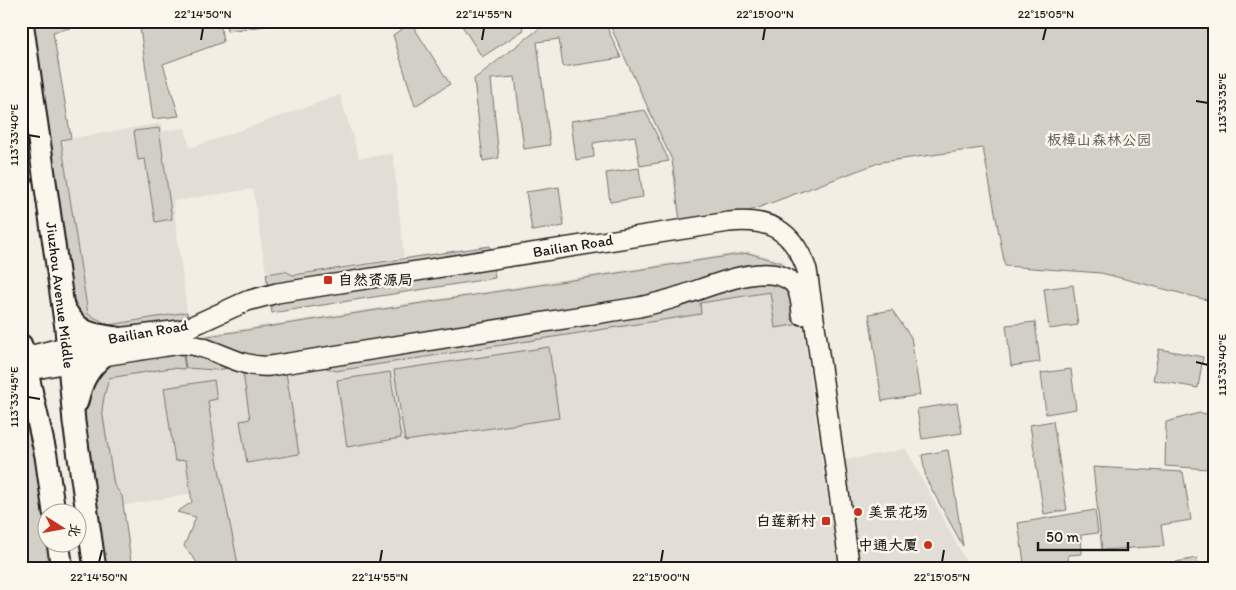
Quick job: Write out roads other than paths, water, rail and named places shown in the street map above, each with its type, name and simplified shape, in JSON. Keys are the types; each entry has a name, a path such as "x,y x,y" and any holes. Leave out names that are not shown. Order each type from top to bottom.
{"main road":[{"name":"Jiuzhou Avenue Middle","path":"22,21 64,308 74,422 95,569"},
{"name":"Bailian Road","path":"23,361 69,354 117,338 185,328 254,299 277,293 729,222 745,220 768,224 787,236 794,244 807,270 850,569"},
{"name":"Bailian Road","path":"69,354 103,356 175,344 186,344 209,349 247,364 270,366 639,307 668,300 720,282 752,275 771,274 784,277 794,284 798,290 839,569"},
{"path":"64,308 70,320 79,328 88,333 117,338"},
{"path":"74,422 84,378 92,366 103,356"},
{"path":"23,361 29,407 46,456 53,502"},
{"path":"59,552 62,569"}],"place":[{"name":"自然资源局","path":"328,280"},
{"name":"美景花场","path":"858,512"},
{"name":"白莲新村","path":"826,521"},
{"name":"中通大厦","path":"928,545"}],"park label":[{"name":"板樟山森林公园","path":"1099,140"}]}
